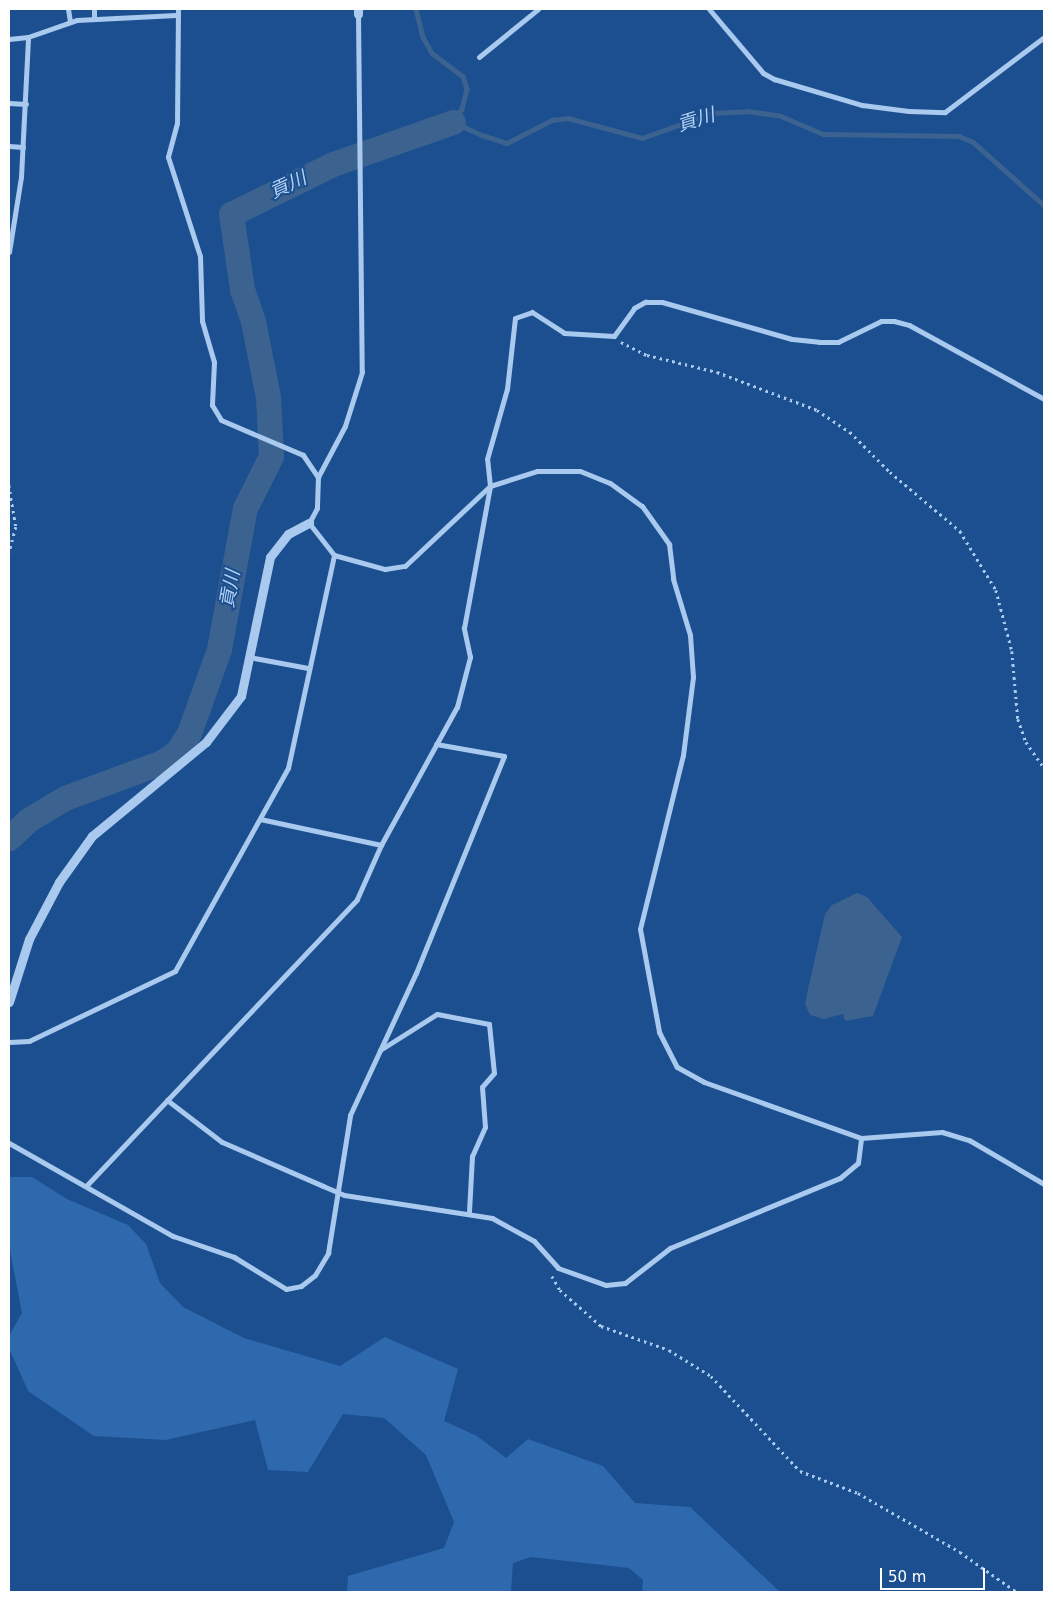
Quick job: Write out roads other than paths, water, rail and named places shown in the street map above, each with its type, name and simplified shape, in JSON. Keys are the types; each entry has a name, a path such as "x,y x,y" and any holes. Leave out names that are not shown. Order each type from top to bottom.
{"street":[{"path":"68,9 70,22"},
{"path":"94,9 94,19"},
{"path":"158,9 158,16"},
{"path":"178,9 176,16 177,122 168,156 200,256 202,321 214,362 212,405 221,420 303,455 318,477"},
{"path":"479,57 538,9"},
{"path":"709,9 763,73 862,105 909,111 945,112 1044,37"},
{"path":"9,1002 30,939 59,882 92,836 206,742 241,696 270,557 288,534 309,523 317,508 318,477 345,426 362,372 361,136 358,11"},
{"path":"9,39 28,37 70,22 94,19 176,16"},
{"path":"9,252 23,147 28,37"},
{"path":"9,103 26,104"},
{"path":"9,146 23,147"},
{"path":"87,1185 357,899 381,845 456,707 470,658 464,628 490,486 487,459 507,389 515,318 532,312 564,333 614,336 634,308 645,302 662,302 792,339 819,342 838,342 881,321 894,321 909,325 1044,399"},
{"path":"309,523 334,556 385,569 405,566 490,486 537,471 580,471 610,483 642,506 669,544 673,579 690,634 693,677 683,755 640,929 659,1032 677,1067 704,1082 861,1138 942,1132 969,1140 1044,1184"},
{"path":"9,1042 29,1041 175,971 288,768 308,668 334,556"},
{"path":"248,657 308,668"},
{"path":"9,1143 87,1185 173,1236 234,1257 286,1289 301,1286 315,1274 328,1253 335,1191 350,1115 416,973 504,756 436,744"},
{"path":"260,819 381,845"},
{"path":"380,1050 437,1014 489,1024 494,1073 482,1087 485,1127 472,1156 470,1212"},
{"path":"167,1100 222,1142 335,1191 470,1212 492,1218 534,1241 558,1268 606,1285 621,1284 670,1248 840,1178 858,1163 861,1138"}],"waterway":[{"name":"貢川","path":"416,9 423,37 432,53 463,76 467,89 462,109 453,122 507,143 552,120 568,118 642,138 712,113 747,111 781,116 823,134 959,136 973,142 1044,205"},
{"name":"貢川","path":"9,838 28,820 65,798 162,762 177,752 189,733 219,649 245,508 271,456 268,397 253,321 242,289 231,214 333,164 453,122"}]}
